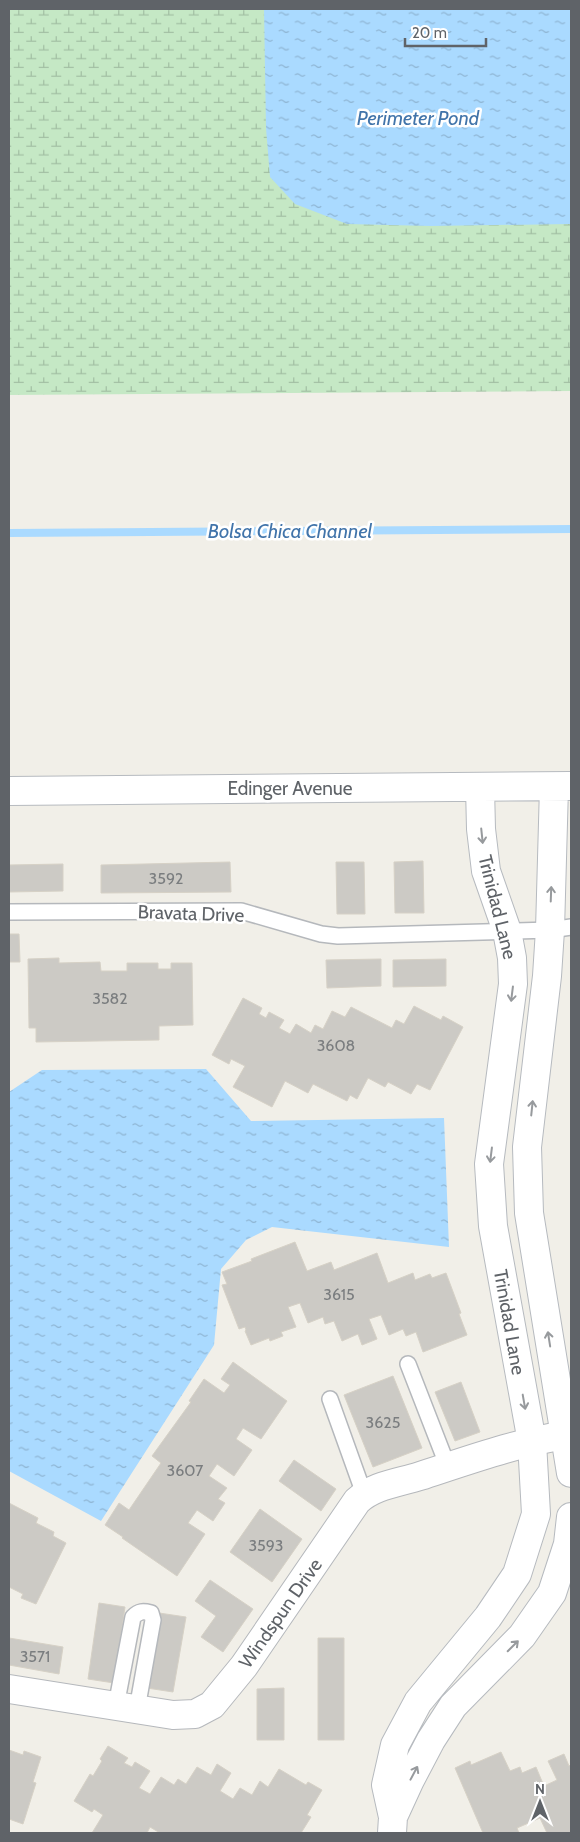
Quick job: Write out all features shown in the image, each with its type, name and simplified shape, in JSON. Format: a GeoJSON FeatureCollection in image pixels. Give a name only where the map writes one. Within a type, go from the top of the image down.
{"type":"FeatureCollection","features":[{"type":"Feature","properties":{"kind":"street","name":"Trinidad Lane"},"geometry":{"type":"LineString","coordinates":[[393,1825],[386,1785],[395,1745],[418,1702],[488,1618],[517,1574],[536,1514],[532,1442],[493,1226],[490,1164],[513,984],[512,958],[507,931],[486,871],[481,829],[480,787]]}},
{"type":"Feature","properties":{"kind":"street","name":"Edinger Avenue"},"geometry":{"type":"LineString","coordinates":[[9,791],[562,787]]}},
{"type":"Feature","properties":{"kind":"street","name":"Trinidad Lane"},"geometry":{"type":"LineString","coordinates":[[562,787],[561,928],[547,976],[527,1147],[528,1213],[568,1435],[571,1473]]}},
{"type":"Feature","properties":{"kind":"street","name":"Windspun Drive"},"geometry":{"type":"LineString","coordinates":[[9,1689],[173,1715],[195,1714],[212,1705],[244,1666],[357,1501],[364,1494],[380,1486],[532,1442],[568,1435]]}},
{"type":"Feature","properties":{"kind":"street","name":"Trinidad Lane"},"geometry":{"type":"LineString","coordinates":[[393,1825],[410,1780],[431,1740],[453,1706],[522,1636],[552,1593],[568,1544],[571,1518]]}},
{"type":"Feature","properties":{"kind":"lane","name":"Bravata Drive"},"geometry":{"type":"LineString","coordinates":[[9,912],[241,911],[321,934],[338,936],[561,928]]}},
{"type":"Feature","properties":{"kind":"lane"},"geometry":{"type":"LineString","coordinates":[[408,1364],[448,1467]]}},
{"type":"Feature","properties":{"kind":"lane"},"geometry":{"type":"LineString","coordinates":[[330,1399],[364,1494]]}},
{"type":"Feature","properties":{"kind":"lane"},"geometry":{"type":"LineString","coordinates":[[142,1611],[151,1613],[153,1620],[127,1707],[133,1618],[138,1612],[142,1611]]}},
{"type":"Feature","properties":{"kind":"green space"},"geometry":{"type":"Polygon","coordinates":[[[9,9],[571,9],[571,391],[9,395],[9,9]]]}},
{"type":"Feature","properties":{"kind":"water","name":"Perimeter Pond"},"geometry":{"type":"Polygon","coordinates":[[[264,9],[571,9],[571,224],[431,226],[347,224],[295,204],[270,177],[266,128],[264,9]]]}},
{"type":"Feature","properties":{"kind":"water"},"geometry":{"type":"Polygon","coordinates":[[[206,1069],[251,1121],[444,1118],[449,1247],[272,1227],[246,1240],[221,1269],[214,1345],[101,1521],[9,1471],[9,1092],[42,1070],[206,1069]]]}},
{"type":"Feature","properties":{"kind":"building"},"geometry":{"type":"Polygon","coordinates":[[[423,861],[424,913],[395,913],[394,862],[423,861]]]}},
{"type":"Feature","properties":{"kind":"building"},"geometry":{"type":"Polygon","coordinates":[[[230,862],[231,892],[101,893],[101,865],[230,862]]]}},
{"type":"Feature","properties":{"kind":"building"},"geometry":{"type":"Polygon","coordinates":[[[336,862],[364,862],[365,914],[337,914],[336,862]]]}},
{"type":"Feature","properties":{"kind":"building"},"geometry":{"type":"Polygon","coordinates":[[[63,864],[63,891],[9,892],[9,865],[63,864]]]}},
{"type":"Feature","properties":{"kind":"building"},"geometry":{"type":"Polygon","coordinates":[[[9,934],[19,934],[20,962],[9,962],[9,934]]]}},
{"type":"Feature","properties":{"kind":"building"},"geometry":{"type":"Polygon","coordinates":[[[59,958],[59,963],[100,962],[101,971],[127,971],[127,963],[158,963],[158,969],[171,969],[171,963],[192,963],[193,1025],[159,1026],[159,1040],[36,1042],[36,1028],[29,1028],[28,959],[59,958]]]}},
{"type":"Feature","properties":{"kind":"building"},"geometry":{"type":"Polygon","coordinates":[[[381,959],[381,986],[327,988],[326,960],[381,959]]]}},
{"type":"Feature","properties":{"kind":"building"},"geometry":{"type":"Polygon","coordinates":[[[446,959],[446,986],[393,987],[393,960],[446,959]]]}},
{"type":"Feature","properties":{"kind":"building"},"geometry":{"type":"Polygon","coordinates":[[[243,998],[262,1008],[259,1014],[266,1018],[269,1012],[284,1020],[279,1028],[290,1034],[296,1024],[311,1033],[315,1025],[323,1029],[332,1011],[345,1017],[351,1007],[392,1028],[396,1020],[404,1024],[414,1006],[441,1020],[443,1016],[463,1027],[430,1090],[417,1084],[411,1094],[388,1082],[385,1087],[368,1078],[357,1099],[350,1095],[347,1101],[313,1084],[308,1093],[285,1081],[272,1107],[233,1087],[245,1066],[231,1059],[229,1064],[212,1055],[243,998]]]}},
{"type":"Feature","properties":{"kind":"building"},"geometry":{"type":"Polygon","coordinates":[[[295,1242],[307,1271],[331,1262],[334,1270],[377,1253],[388,1283],[413,1273],[415,1280],[430,1274],[432,1278],[446,1273],[467,1335],[423,1352],[416,1332],[406,1336],[403,1329],[389,1335],[381,1315],[369,1319],[377,1339],[362,1345],[358,1334],[342,1341],[334,1321],[325,1324],[323,1317],[308,1323],[300,1303],[288,1307],[296,1327],[281,1332],[283,1336],[270,1341],[269,1338],[251,1345],[245,1327],[239,1329],[222,1285],[227,1284],[222,1272],[295,1242]]]}},
{"type":"Feature","properties":{"kind":"building"},"geometry":{"type":"Polygon","coordinates":[[[233,1362],[287,1401],[261,1439],[243,1428],[236,1439],[252,1450],[234,1476],[217,1464],[209,1476],[227,1488],[218,1499],[225,1503],[213,1521],[197,1510],[188,1523],[205,1534],[177,1576],[105,1525],[119,1503],[129,1510],[161,1463],[152,1456],[191,1402],[189,1401],[204,1379],[224,1393],[230,1385],[221,1379],[233,1362]]]}},
{"type":"Feature","properties":{"kind":"building"},"geometry":{"type":"Polygon","coordinates":[[[393,1376],[422,1448],[373,1467],[344,1395],[393,1376]]]}},
{"type":"Feature","properties":{"kind":"building"},"geometry":{"type":"Polygon","coordinates":[[[461,1382],[480,1432],[455,1441],[435,1392],[461,1382]]]}},
{"type":"Feature","properties":{"kind":"building"},"geometry":{"type":"Polygon","coordinates":[[[294,1460],[336,1489],[321,1511],[279,1481],[294,1460]]]}},
{"type":"Feature","properties":{"kind":"building"},"geometry":{"type":"Polygon","coordinates":[[[9,1503],[38,1518],[36,1523],[54,1532],[53,1536],[66,1543],[36,1604],[21,1598],[23,1594],[9,1587],[9,1503]]]}},
{"type":"Feature","properties":{"kind":"building"},"geometry":{"type":"Polygon","coordinates":[[[260,1509],[302,1539],[272,1582],[230,1552],[260,1509]]]}},
{"type":"Feature","properties":{"kind":"building"},"geometry":{"type":"Polygon","coordinates":[[[210,1580],[253,1609],[223,1652],[201,1637],[216,1616],[195,1601],[210,1580]]]}},
{"type":"Feature","properties":{"kind":"building"},"geometry":{"type":"Polygon","coordinates":[[[99,1603],[125,1607],[114,1683],[88,1679],[99,1603]]]}},
{"type":"Feature","properties":{"kind":"building"},"geometry":{"type":"Polygon","coordinates":[[[159,1613],[186,1617],[173,1692],[147,1688],[159,1613]]]}},
{"type":"Feature","properties":{"kind":"building"},"geometry":{"type":"Polygon","coordinates":[[[9,1638],[63,1647],[59,1674],[9,1665],[9,1638]]]}},
{"type":"Feature","properties":{"kind":"building"},"geometry":{"type":"Polygon","coordinates":[[[318,1638],[344,1638],[344,1740],[318,1740],[318,1638]]]}},
{"type":"Feature","properties":{"kind":"building"},"geometry":{"type":"Polygon","coordinates":[[[284,1688],[284,1740],[257,1740],[257,1689],[284,1688]]]}},
{"type":"Feature","properties":{"kind":"building"},"geometry":{"type":"Polygon","coordinates":[[[108,1746],[128,1758],[124,1763],[132,1767],[135,1762],[150,1771],[139,1788],[150,1794],[161,1777],[174,1785],[178,1779],[186,1784],[197,1767],[211,1775],[217,1764],[231,1773],[220,1791],[233,1799],[240,1788],[252,1795],[260,1781],[268,1787],[279,1769],[306,1785],[308,1782],[322,1790],[307,1815],[311,1817],[301,1833],[160,1833],[150,1827],[147,1833],[92,1833],[103,1815],[94,1809],[92,1812],[74,1801],[90,1774],[93,1776],[108,1746]]]}},
{"type":"Feature","properties":{"kind":"building"},"geometry":{"type":"Polygon","coordinates":[[[9,1750],[23,1755],[24,1751],[41,1757],[33,1782],[36,1783],[23,1824],[9,1819],[9,1750]]]}},
{"type":"Feature","properties":{"kind":"building"},"geometry":{"type":"Polygon","coordinates":[[[501,1752],[510,1771],[520,1767],[522,1773],[536,1767],[544,1786],[557,1780],[548,1761],[564,1754],[569,1766],[571,1764],[571,1833],[547,1833],[540,1818],[517,1828],[519,1833],[483,1833],[455,1768],[470,1761],[471,1765],[501,1752]]]}},
{"type":"Feature","properties":{"kind":"waterway","name":"Bolsa Chica Channel"},"geometry":{"type":"LineString","coordinates":[[9,533],[571,529]]}}]}
